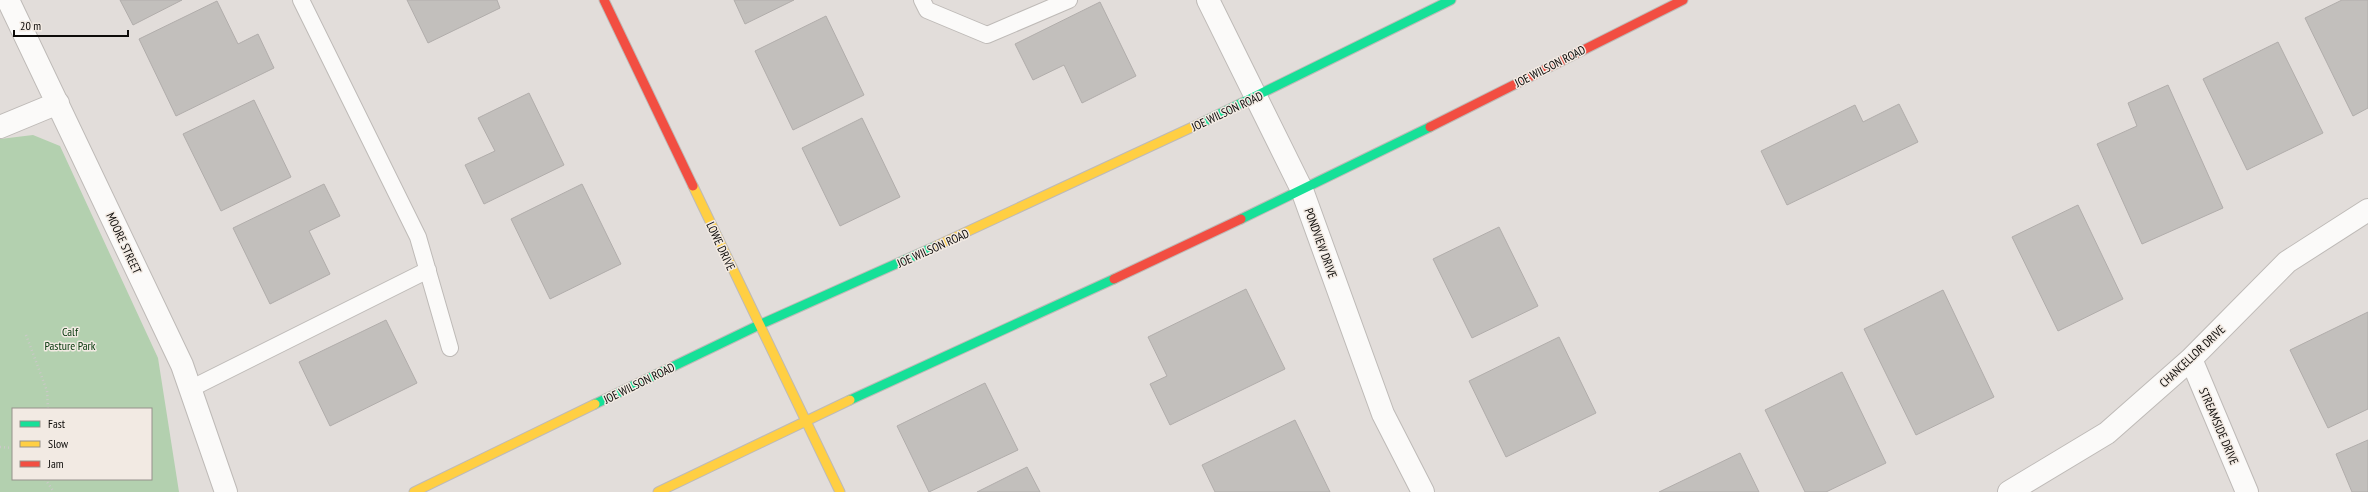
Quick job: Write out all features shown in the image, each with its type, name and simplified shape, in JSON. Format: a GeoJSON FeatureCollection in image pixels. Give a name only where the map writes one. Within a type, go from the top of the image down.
{"type":"FeatureCollection","features":[{"type":"Feature","properties":{"kind":"main road","name":"LOWE DRIVE"},"geometry":{"type":"LineString","coordinates":[[604,0],[804,420],[840,492]]}},
{"type":"Feature","properties":{"kind":"main road","name":"JOE WILSON ROAD"},"geometry":{"type":"LineString","coordinates":[[414,492],[759,325],[948,241],[1257,97],[1450,0]]}},
{"type":"Feature","properties":{"kind":"main road","name":"JOE WILSON ROAD"},"geometry":{"type":"LineString","coordinates":[[658,492],[804,420],[1302,190],[1683,0]]}},
{"type":"Feature","properties":{"kind":"street","name":"MOORE STREET"},"geometry":{"type":"LineString","coordinates":[[8,0],[182,365],[226,492]]}},
{"type":"Feature","properties":{"kind":"street","name":"PONDVIEW DRIVE"},"geometry":{"type":"LineString","coordinates":[[1208,0],[1302,190],[1383,414],[1422,492]]}},
{"type":"Feature","properties":{"kind":"street"},"geometry":{"type":"LineString","coordinates":[[0,127],[58,103]]}},
{"type":"Feature","properties":{"kind":"street","name":"CHANCELLOR DRIVE"},"geometry":{"type":"LineString","coordinates":[[2009,492],[2107,433],[2191,359],[2287,262],[2368,210]]}},
{"type":"Feature","properties":{"kind":"street","name":"STREAMSIDE DRIVE"},"geometry":{"type":"LineString","coordinates":[[2191,359],[2247,492]]}},
{"type":"Feature","properties":{"kind":"lane"},"geometry":{"type":"LineString","coordinates":[[301,0],[418,237],[450,348]]}},
{"type":"Feature","properties":{"kind":"lane"},"geometry":{"type":"LineString","coordinates":[[922,0],[927,10],[987,35],[1069,0]]}},
{"type":"Feature","properties":{"kind":"lane"},"geometry":{"type":"LineString","coordinates":[[190,388],[428,270]]}},
{"type":"Feature","properties":{"kind":"path"},"geometry":{"type":"LineString","coordinates":[[26,335],[47,391],[48,408]]}},
{"type":"Feature","properties":{"kind":"path"},"geometry":{"type":"LineString","coordinates":[[0,447],[12,448]]}},
{"type":"Feature","properties":{"kind":"path"},"geometry":{"type":"LineString","coordinates":[[46,480],[54,492]]}},
{"type":"Feature","properties":{"kind":"green space","name":"Calf Pasture Park"},"geometry":{"type":"Polygon","coordinates":[[[33,135],[60,146],[158,358],[179,492],[0,492],[0,139],[33,135]]]}},
{"type":"Feature","properties":{"kind":"building"},"geometry":{"type":"Polygon","coordinates":[[[120,0],[182,0],[133,25],[120,0]]]}},
{"type":"Feature","properties":{"kind":"building"},"geometry":{"type":"Polygon","coordinates":[[[407,0],[497,0],[500,8],[428,43],[407,0]]]}},
{"type":"Feature","properties":{"kind":"building"},"geometry":{"type":"Polygon","coordinates":[[[734,0],[794,0],[745,24],[734,0]]]}},
{"type":"Feature","properties":{"kind":"building"},"geometry":{"type":"Polygon","coordinates":[[[2342,0],[2368,0],[2368,108],[2353,116],[2305,18],[2342,0]]]}},
{"type":"Feature","properties":{"kind":"building"},"geometry":{"type":"Polygon","coordinates":[[[217,1],[238,44],[258,34],[274,68],[176,116],[139,39],[217,1]]]}},
{"type":"Feature","properties":{"kind":"building"},"geometry":{"type":"Polygon","coordinates":[[[1100,2],[1136,76],[1082,103],[1064,65],[1033,80],[1015,44],[1100,2]]]}},
{"type":"Feature","properties":{"kind":"building"},"geometry":{"type":"Polygon","coordinates":[[[826,16],[864,95],[793,130],[755,51],[826,16]]]}},
{"type":"Feature","properties":{"kind":"building"},"geometry":{"type":"Polygon","coordinates":[[[2278,42],[2323,133],[2247,170],[2203,79],[2278,42]]]}},
{"type":"Feature","properties":{"kind":"building"},"geometry":{"type":"Polygon","coordinates":[[[2168,85],[2223,208],[2142,244],[2097,144],[2137,126],[2128,103],[2168,85]]]}},
{"type":"Feature","properties":{"kind":"building"},"geometry":{"type":"Polygon","coordinates":[[[529,93],[564,165],[484,204],[465,165],[495,151],[478,118],[529,93]]]}},
{"type":"Feature","properties":{"kind":"building"},"geometry":{"type":"Polygon","coordinates":[[[254,100],[291,177],[221,211],[183,134],[254,100]]]}},
{"type":"Feature","properties":{"kind":"building"},"geometry":{"type":"Polygon","coordinates":[[[1899,104],[1918,142],[1787,205],[1761,151],[1855,105],[1863,122],[1899,104]]]}},
{"type":"Feature","properties":{"kind":"building"},"geometry":{"type":"Polygon","coordinates":[[[862,118],[900,197],[840,226],[802,148],[862,118]]]}},
{"type":"Feature","properties":{"kind":"building"},"geometry":{"type":"Polygon","coordinates":[[[324,184],[340,216],[309,231],[330,274],[270,304],[233,228],[324,184]]]}},
{"type":"Feature","properties":{"kind":"building"},"geometry":{"type":"Polygon","coordinates":[[[582,184],[621,264],[550,299],[511,219],[582,184]]]}},
{"type":"Feature","properties":{"kind":"building"},"geometry":{"type":"Polygon","coordinates":[[[2078,205],[2123,299],[2058,331],[2012,237],[2078,205]]]}},
{"type":"Feature","properties":{"kind":"building"},"geometry":{"type":"Polygon","coordinates":[[[1499,227],[1538,306],[1472,338],[1433,259],[1499,227]]]}},
{"type":"Feature","properties":{"kind":"building"},"geometry":{"type":"Polygon","coordinates":[[[1246,289],[1285,369],[1170,425],[1150,384],[1167,376],[1148,337],[1246,289]]]}},
{"type":"Feature","properties":{"kind":"building"},"geometry":{"type":"Polygon","coordinates":[[[1943,290],[1994,397],[1916,435],[1864,329],[1943,290]]]}},
{"type":"Feature","properties":{"kind":"building"},"geometry":{"type":"Polygon","coordinates":[[[2368,312],[2368,409],[2328,428],[2290,350],[2368,312]]]}},
{"type":"Feature","properties":{"kind":"building"},"geometry":{"type":"Polygon","coordinates":[[[386,320],[417,383],[330,426],[299,362],[386,320]]]}},
{"type":"Feature","properties":{"kind":"building"},"geometry":{"type":"Polygon","coordinates":[[[1559,337],[1596,413],[1506,457],[1469,381],[1559,337]]]}},
{"type":"Feature","properties":{"kind":"building"},"geometry":{"type":"Polygon","coordinates":[[[1842,372],[1886,463],[1826,492],[1805,492],[1765,410],[1842,372]]]}},
{"type":"Feature","properties":{"kind":"building"},"geometry":{"type":"Polygon","coordinates":[[[985,383],[1018,450],[929,492],[897,426],[985,383]]]}},
{"type":"Feature","properties":{"kind":"building"},"geometry":{"type":"Polygon","coordinates":[[[1295,420],[1330,492],[1215,492],[1202,465],[1295,420]]]}},
{"type":"Feature","properties":{"kind":"building"},"geometry":{"type":"Polygon","coordinates":[[[2368,440],[2368,492],[2352,492],[2336,454],[2368,440]]]}},
{"type":"Feature","properties":{"kind":"building"},"geometry":{"type":"Polygon","coordinates":[[[1740,453],[1759,492],[1659,492],[1740,453]]]}},
{"type":"Feature","properties":{"kind":"building"},"geometry":{"type":"Polygon","coordinates":[[[1027,467],[1040,492],[977,492],[1027,467]]]}},
{"type":"Feature","properties":{"kind":"traffic: fast"},"geometry":{"type":"LineString","coordinates":[[1201,123],[1451,0]]}},
{"type":"Feature","properties":{"kind":"traffic: fast"},"geometry":{"type":"LineString","coordinates":[[1241,219],[1430,127]]}},
{"type":"Feature","properties":{"kind":"traffic: fast"},"geometry":{"type":"LineString","coordinates":[[595,404],[759,325],[936,246]]}},
{"type":"Feature","properties":{"kind":"traffic: fast"},"geometry":{"type":"LineString","coordinates":[[850,400],[1114,279]]}},
{"type":"Feature","properties":{"kind":"traffic: slow"},"geometry":{"type":"LineString","coordinates":[[936,246],[1201,123]]}},
{"type":"Feature","properties":{"kind":"traffic: slow"},"geometry":{"type":"LineString","coordinates":[[693,186],[840,492]]}},
{"type":"Feature","properties":{"kind":"traffic: slow"},"geometry":{"type":"LineString","coordinates":[[658,492],[850,400]]}},
{"type":"Feature","properties":{"kind":"traffic: slow"},"geometry":{"type":"LineString","coordinates":[[414,492],[595,404]]}},
{"type":"Feature","properties":{"kind":"traffic: jam"},"geometry":{"type":"LineString","coordinates":[[604,0],[693,186]]}},
{"type":"Feature","properties":{"kind":"traffic: jam"},"geometry":{"type":"LineString","coordinates":[[1430,127],[1683,0]]}},
{"type":"Feature","properties":{"kind":"traffic: jam"},"geometry":{"type":"LineString","coordinates":[[1114,279],[1241,219]]}}]}
